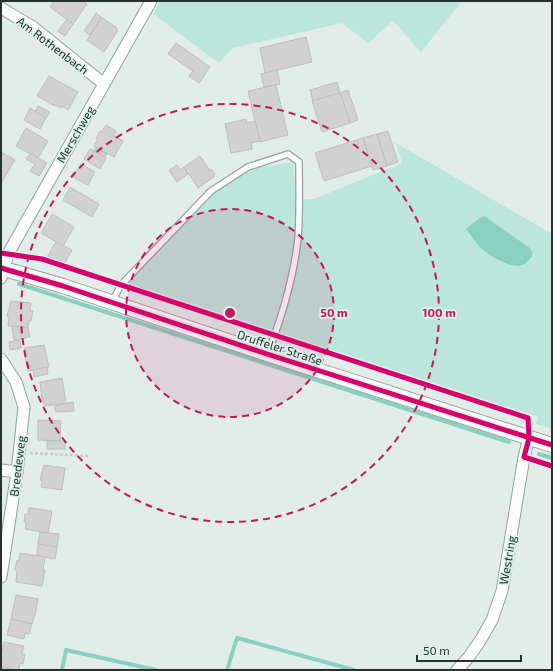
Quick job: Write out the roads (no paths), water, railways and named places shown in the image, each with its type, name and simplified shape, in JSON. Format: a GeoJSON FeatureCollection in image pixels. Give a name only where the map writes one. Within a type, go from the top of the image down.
{"type":"FeatureCollection","features":[{"type":"Feature","properties":{"kind":"street","name":"Merschweg"},"geometry":{"type":"LineString","coordinates":[[2,272],[13,244],[151,1]]}},
{"type":"Feature","properties":{"kind":"street","name":"Am Rothenbach"},"geometry":{"type":"LineString","coordinates":[[1,8],[33,27],[104,84]]}},
{"type":"Feature","properties":{"kind":"street","name":"Druffeler Straße"},"geometry":{"type":"LineString","coordinates":[[2,272],[63,286],[267,354],[552,445]]}},
{"type":"Feature","properties":{"kind":"street","name":"Breedeweg"},"geometry":{"type":"LineString","coordinates":[[1,359],[16,382],[24,407],[17,472],[1,577]]}},
{"type":"Feature","properties":{"kind":"street","name":"Westring"},"geometry":{"type":"LineString","coordinates":[[457,670],[480,641],[492,620],[502,591],[524,457],[529,438]]}},
{"type":"Feature","properties":{"kind":"street"},"geometry":{"type":"LineString","coordinates":[[1,470],[17,472]]}},
{"type":"Feature","properties":{"kind":"lane"},"geometry":{"type":"LineString","coordinates":[[111,303],[121,285],[211,191],[248,167],[288,154],[299,162],[300,200],[298,239],[288,288],[275,335],[267,354]]}},
{"type":"Feature","properties":{"kind":"waterway"},"geometry":{"type":"LineString","coordinates":[[19,284],[509,442]]}},
{"type":"Feature","properties":{"kind":"waterway"},"geometry":{"type":"LineString","coordinates":[[539,454],[552,458]]}},
{"type":"Feature","properties":{"kind":"waterway"},"geometry":{"type":"LineString","coordinates":[[227,670],[237,638],[354,670]]}},
{"type":"Feature","properties":{"kind":"waterway"},"geometry":{"type":"LineString","coordinates":[[62,670],[66,650],[156,670]]}}]}
